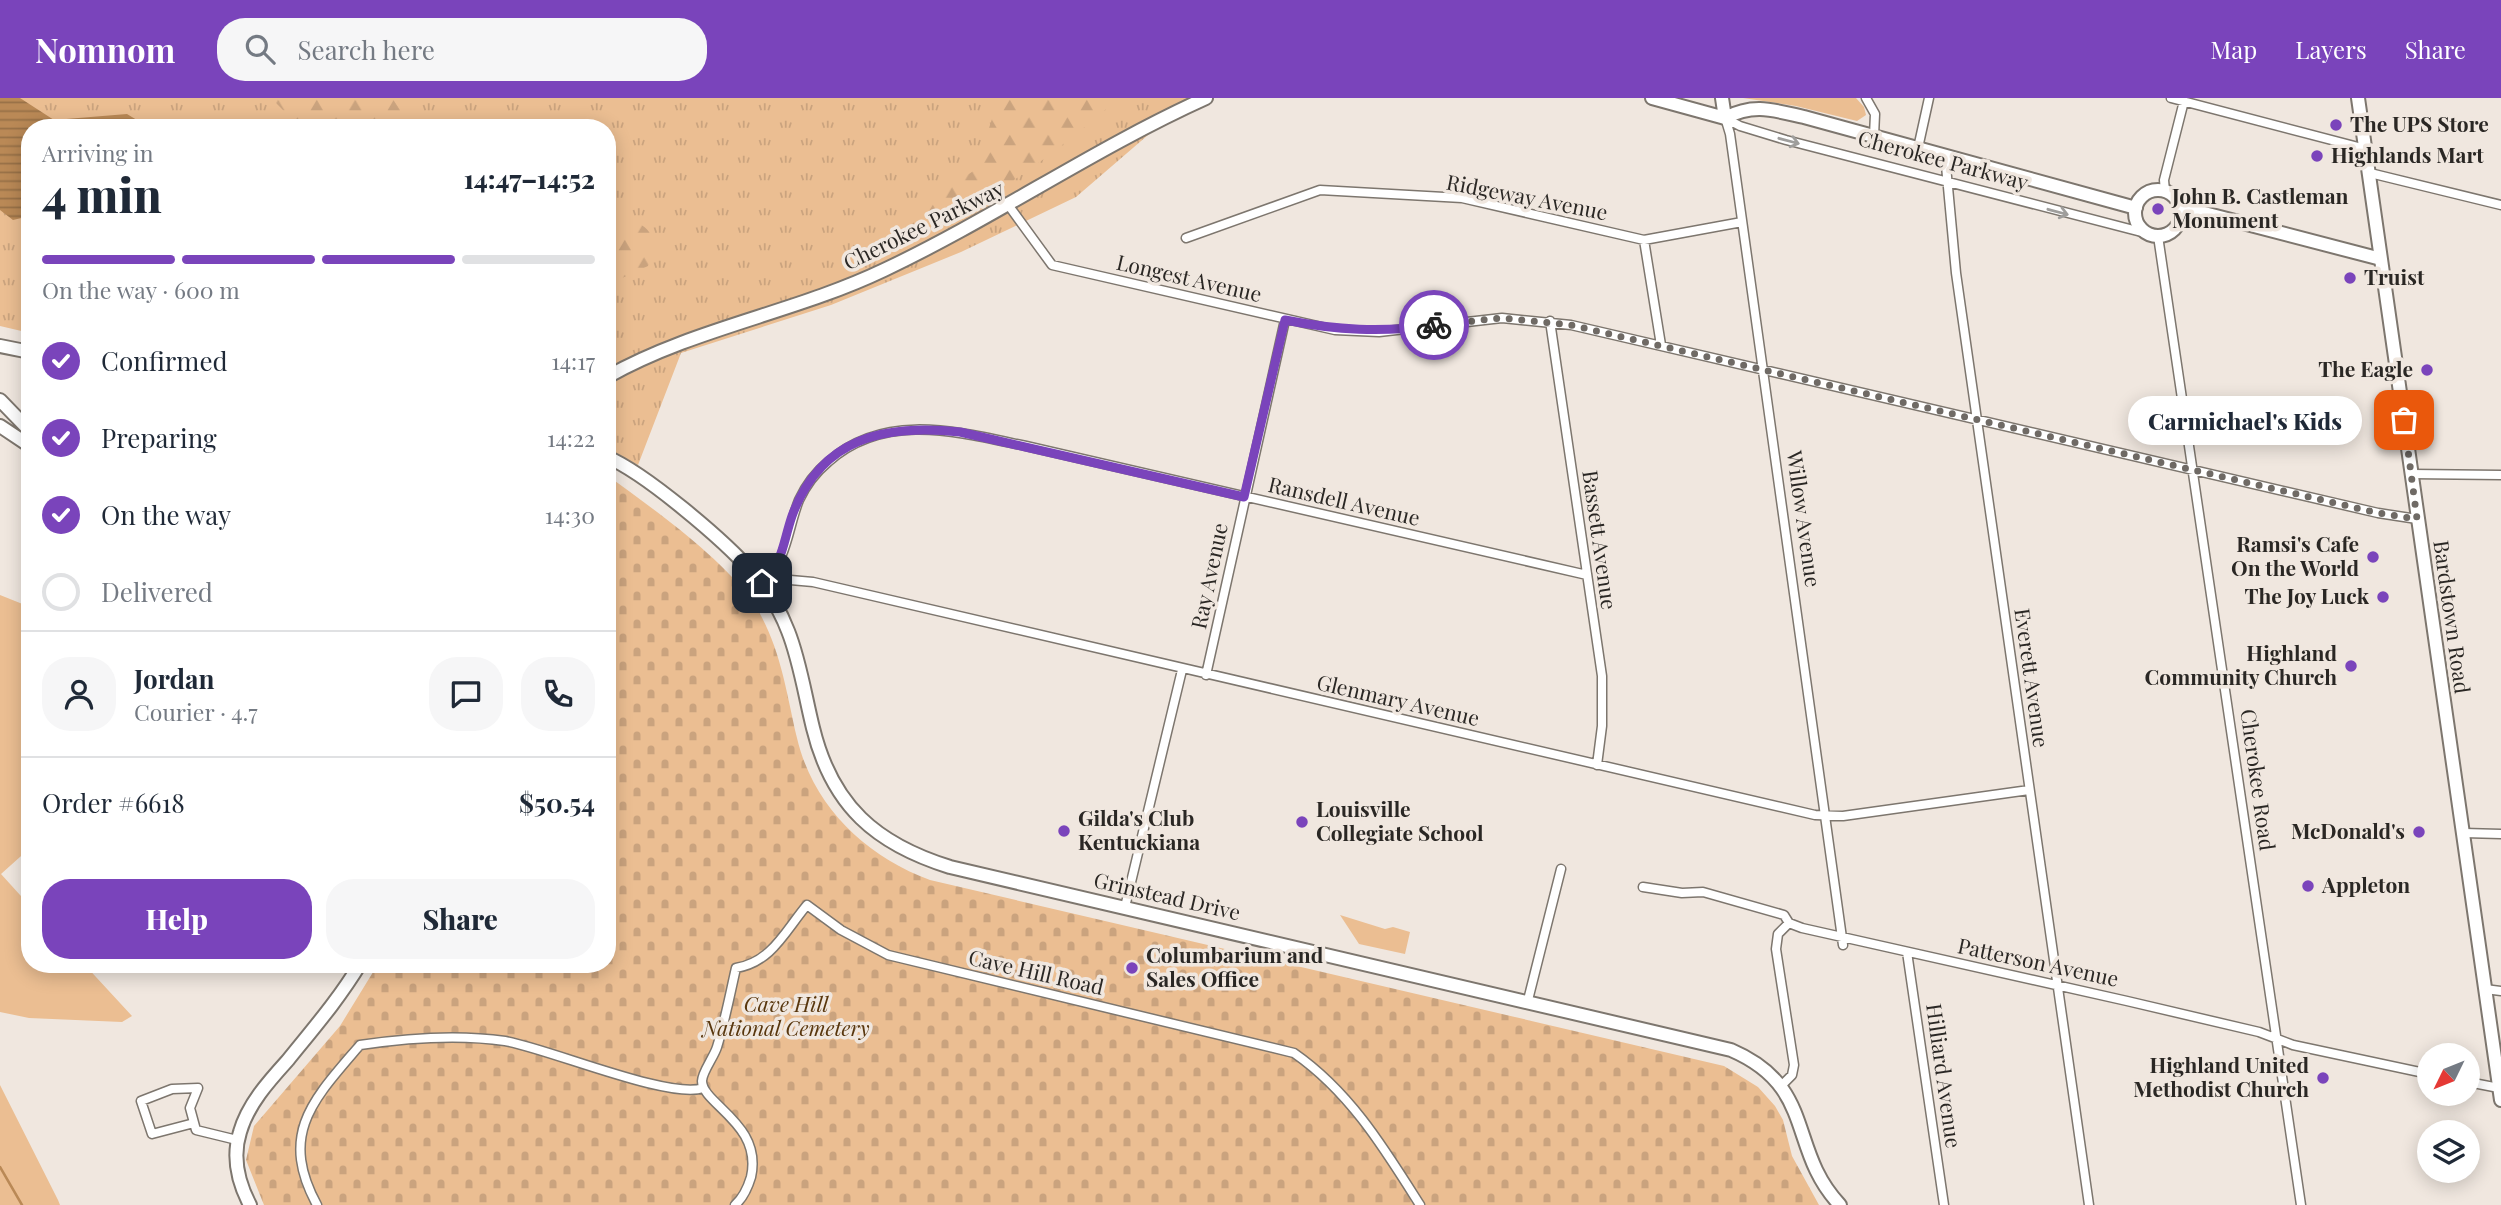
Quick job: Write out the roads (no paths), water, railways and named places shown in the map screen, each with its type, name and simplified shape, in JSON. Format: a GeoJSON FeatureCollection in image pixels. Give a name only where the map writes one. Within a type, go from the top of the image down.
{"type":"FeatureCollection","features":[{"type":"Feature","properties":{"kind":"main road","name":"Cherokee Parkway"},"geometry":{"type":"LineString","coordinates":[[616,372],[661,349],[882,271],[1009,206],[1133,134],[1206,98]]}},
{"type":"Feature","properties":{"kind":"main road","name":"Cherokee Parkway"},"geometry":{"type":"LineString","coordinates":[[1652,98],[1726,118],[1744,108],[1767,109],[2136,208]]}},
{"type":"Feature","properties":{"kind":"main road","name":"Willow Avenue"},"geometry":{"type":"LineString","coordinates":[[1720,98],[1726,118]]}},
{"type":"Feature","properties":{"kind":"main road","name":"Bardstown Road"},"geometry":{"type":"LineString","coordinates":[[2358,98],[2500,1094]]}},
{"type":"Feature","properties":{"kind":"main road"},"geometry":{"type":"LineString","coordinates":[[2180,207],[2176,227],[2156,236],[2141,228],[2136,208],[2144,195],[2165,191],[2172,195],[2180,207],[2381,259]]}},
{"type":"Feature","properties":{"kind":"main road"},"geometry":{"type":"LineString","coordinates":[[0,346],[21,350]]}},
{"type":"Feature","properties":{"kind":"main road"},"geometry":{"type":"LineString","coordinates":[[0,400],[21,421]]}},
{"type":"Feature","properties":{"kind":"main road"},"geometry":{"type":"LineString","coordinates":[[0,426],[21,440]]}},
{"type":"Feature","properties":{"kind":"main road","name":"Grinstead Drive"},"geometry":{"type":"LineString","coordinates":[[616,463],[662,494],[727,548],[762,583],[789,632],[823,762],[845,801],[866,824],[897,847],[927,860],[1731,1050],[1761,1065],[1782,1085],[1800,1119],[1817,1173],[1839,1205]]}},
{"type":"Feature","properties":{"kind":"main road"},"geometry":{"type":"LineString","coordinates":[[250,1205],[237,1171],[237,1140],[253,1103],[330,1008],[354,973]]}},
{"type":"Feature","properties":{"kind":"street"},"geometry":{"type":"LineString","coordinates":[[1866,98],[1875,114],[1874,136]]}},
{"type":"Feature","properties":{"kind":"street"},"geometry":{"type":"LineString","coordinates":[[1918,148],[1929,98]]}},
{"type":"Feature","properties":{"kind":"street"},"geometry":{"type":"LineString","coordinates":[[2171,98],[2366,149]]}},
{"type":"Feature","properties":{"kind":"street"},"geometry":{"type":"LineString","coordinates":[[2165,191],[2164,180],[2184,101]]}},
{"type":"Feature","properties":{"kind":"street","name":"Cherokee Parkway"},"geometry":{"type":"LineString","coordinates":[[1726,118],[1755,131],[2156,236]]}},
{"type":"Feature","properties":{"kind":"street","name":"Willow Avenue"},"geometry":{"type":"LineString","coordinates":[[1726,118],[1843,941]]}},
{"type":"Feature","properties":{"kind":"street","name":"Everett Avenue"},"geometry":{"type":"LineString","coordinates":[[1945,155],[1945,181],[2088,1205]]}},
{"type":"Feature","properties":{"kind":"street"},"geometry":{"type":"LineString","coordinates":[[2370,173],[2501,205]]}},
{"type":"Feature","properties":{"kind":"street","name":"Ridgeway Avenue"},"geometry":{"type":"LineString","coordinates":[[1186,238],[1320,190],[1462,198],[1644,240],[1742,222]]}},
{"type":"Feature","properties":{"kind":"street","name":"Longest Avenue"},"geometry":{"type":"LineString","coordinates":[[1009,206],[1052,265],[1285,320],[1335,330],[1379,331],[1493,319],[1550,321],[1978,418],[2378,513],[2417,519]]}},
{"type":"Feature","properties":{"kind":"street","name":"Cherokee Road"},"geometry":{"type":"LineString","coordinates":[[2156,236],[2195,470],[2301,1205]]}},
{"type":"Feature","properties":{"kind":"street"},"geometry":{"type":"LineString","coordinates":[[1644,240],[1661,345]]}},
{"type":"Feature","properties":{"kind":"street","name":"Ray Avenue"},"geometry":{"type":"LineString","coordinates":[[1206,675],[1285,320]]}},
{"type":"Feature","properties":{"kind":"street","name":"Bassett Avenue"},"geometry":{"type":"LineString","coordinates":[[1550,321],[1604,700],[1597,765]]}},
{"type":"Feature","properties":{"kind":"street","name":"Ransdell Avenue"},"geometry":{"type":"LineString","coordinates":[[762,583],[778,567],[792,516],[815,475],[846,447],[872,434],[886,431],[933,429],[960,432],[1587,575]]}},
{"type":"Feature","properties":{"kind":"street"},"geometry":{"type":"LineString","coordinates":[[2412,474],[2501,475]]}},
{"type":"Feature","properties":{"kind":"street","name":"Glenmary Avenue"},"geometry":{"type":"LineString","coordinates":[[762,583],[779,579],[813,582],[1182,670],[1826,816],[1843,816],[2029,790]]}},
{"type":"Feature","properties":{"kind":"street"},"geometry":{"type":"LineString","coordinates":[[1125,907],[1182,670]]}},
{"type":"Feature","properties":{"kind":"street"},"geometry":{"type":"LineString","coordinates":[[2464,833],[2501,834]]}},
{"type":"Feature","properties":{"kind":"street"},"geometry":{"type":"LineString","coordinates":[[1528,1000],[1561,869]]}},
{"type":"Feature","properties":{"kind":"street","name":"Patterson Avenue"},"geometry":{"type":"LineString","coordinates":[[1643,887],[1682,893],[1703,892],[1784,915],[1789,923],[1843,941],[1907,952],[2057,986],[2417,1071]]}},
{"type":"Feature","properties":{"kind":"street","name":"Cave Hill Road"},"geometry":{"type":"LineString","coordinates":[[703,1088],[702,1079],[718,1047],[736,968],[755,965],[772,951],[807,905],[841,930],[888,954],[1294,1053],[1340,1090],[1376,1137],[1420,1205]]}},
{"type":"Feature","properties":{"kind":"street"},"geometry":{"type":"LineString","coordinates":[[1782,1085],[1793,1075],[1794,1065],[1776,949],[1778,934],[1789,923]]}},
{"type":"Feature","properties":{"kind":"street","name":"Hilliard Avenue"},"geometry":{"type":"LineString","coordinates":[[1907,952],[1944,1205]]}},
{"type":"Feature","properties":{"kind":"street"},"geometry":{"type":"LineString","coordinates":[[2485,989],[2501,991]]}},
{"type":"Feature","properties":{"kind":"street"},"geometry":{"type":"LineString","coordinates":[[317,1205],[300,1156],[304,1118],[326,1085],[360,1045],[410,1038],[505,1041],[652,1083],[694,1091],[703,1088],[732,1117],[751,1147],[754,1165],[749,1184],[735,1205]]}},
{"type":"Feature","properties":{"kind":"street"},"geometry":{"type":"LineString","coordinates":[[2480,1086],[2500,1094]]}},
{"type":"Feature","properties":{"kind":"street"},"geometry":{"type":"LineString","coordinates":[[194,1123],[152,1134],[141,1101],[172,1089],[198,1088],[190,1108],[196,1130],[237,1140]]}},
{"type":"Feature","properties":{"kind":"waterway"},"geometry":{"type":"LineString","coordinates":[[0,1167],[22,1205]]}},
{"type":"Feature","properties":{"kind":"place","name":"The UPS Store"},"geometry":{"type":"Point","coordinates":[2336,125]}},
{"type":"Feature","properties":{"kind":"place","name":"Highlands Mart"},"geometry":{"type":"Point","coordinates":[2317,156]}},
{"type":"Feature","properties":{"kind":"place","name":"John B. Castleman Monument"},"geometry":{"type":"Point","coordinates":[2158,209]}},
{"type":"Feature","properties":{"kind":"place","name":"Truist"},"geometry":{"type":"Point","coordinates":[2350,278]}},
{"type":"Feature","properties":{"kind":"place","name":"The Eagle"},"geometry":{"type":"Point","coordinates":[2427,370]}},
{"type":"Feature","properties":{"kind":"place","name":"Carmichael's Kids"},"geometry":{"type":"Point","coordinates":[2404,420]}},
{"type":"Feature","properties":{"kind":"place","name":"Ramsi's Cafe On the World"},"geometry":{"type":"Point","coordinates":[2373,557]}},
{"type":"Feature","properties":{"kind":"place","name":"The Joy Luck"},"geometry":{"type":"Point","coordinates":[2383,597]}},
{"type":"Feature","properties":{"kind":"place","name":"Highland Community Church"},"geometry":{"type":"Point","coordinates":[2351,666]}},
{"type":"Feature","properties":{"kind":"place","name":"Louisville Collegiate School"},"geometry":{"type":"Point","coordinates":[1302,822]}},
{"type":"Feature","properties":{"kind":"place","name":"Gilda's Club Kentuckiana"},"geometry":{"type":"Point","coordinates":[1064,831]}},
{"type":"Feature","properties":{"kind":"place","name":"McDonald's"},"geometry":{"type":"Point","coordinates":[2419,832]}},
{"type":"Feature","properties":{"kind":"place","name":"Appleton"},"geometry":{"type":"Point","coordinates":[2308,886]}},
{"type":"Feature","properties":{"kind":"place","name":"Columbarium and Sales Office"},"geometry":{"type":"Point","coordinates":[1132,968]}},
{"type":"Feature","properties":{"kind":"place","name":"Highland United Methodist Church"},"geometry":{"type":"Point","coordinates":[2323,1078]}},
{"type":"Feature","properties":{"kind":"park label","name":"Cave Hill National Cemetery"},"geometry":{"type":"Point","coordinates":[786,1017]}}]}
